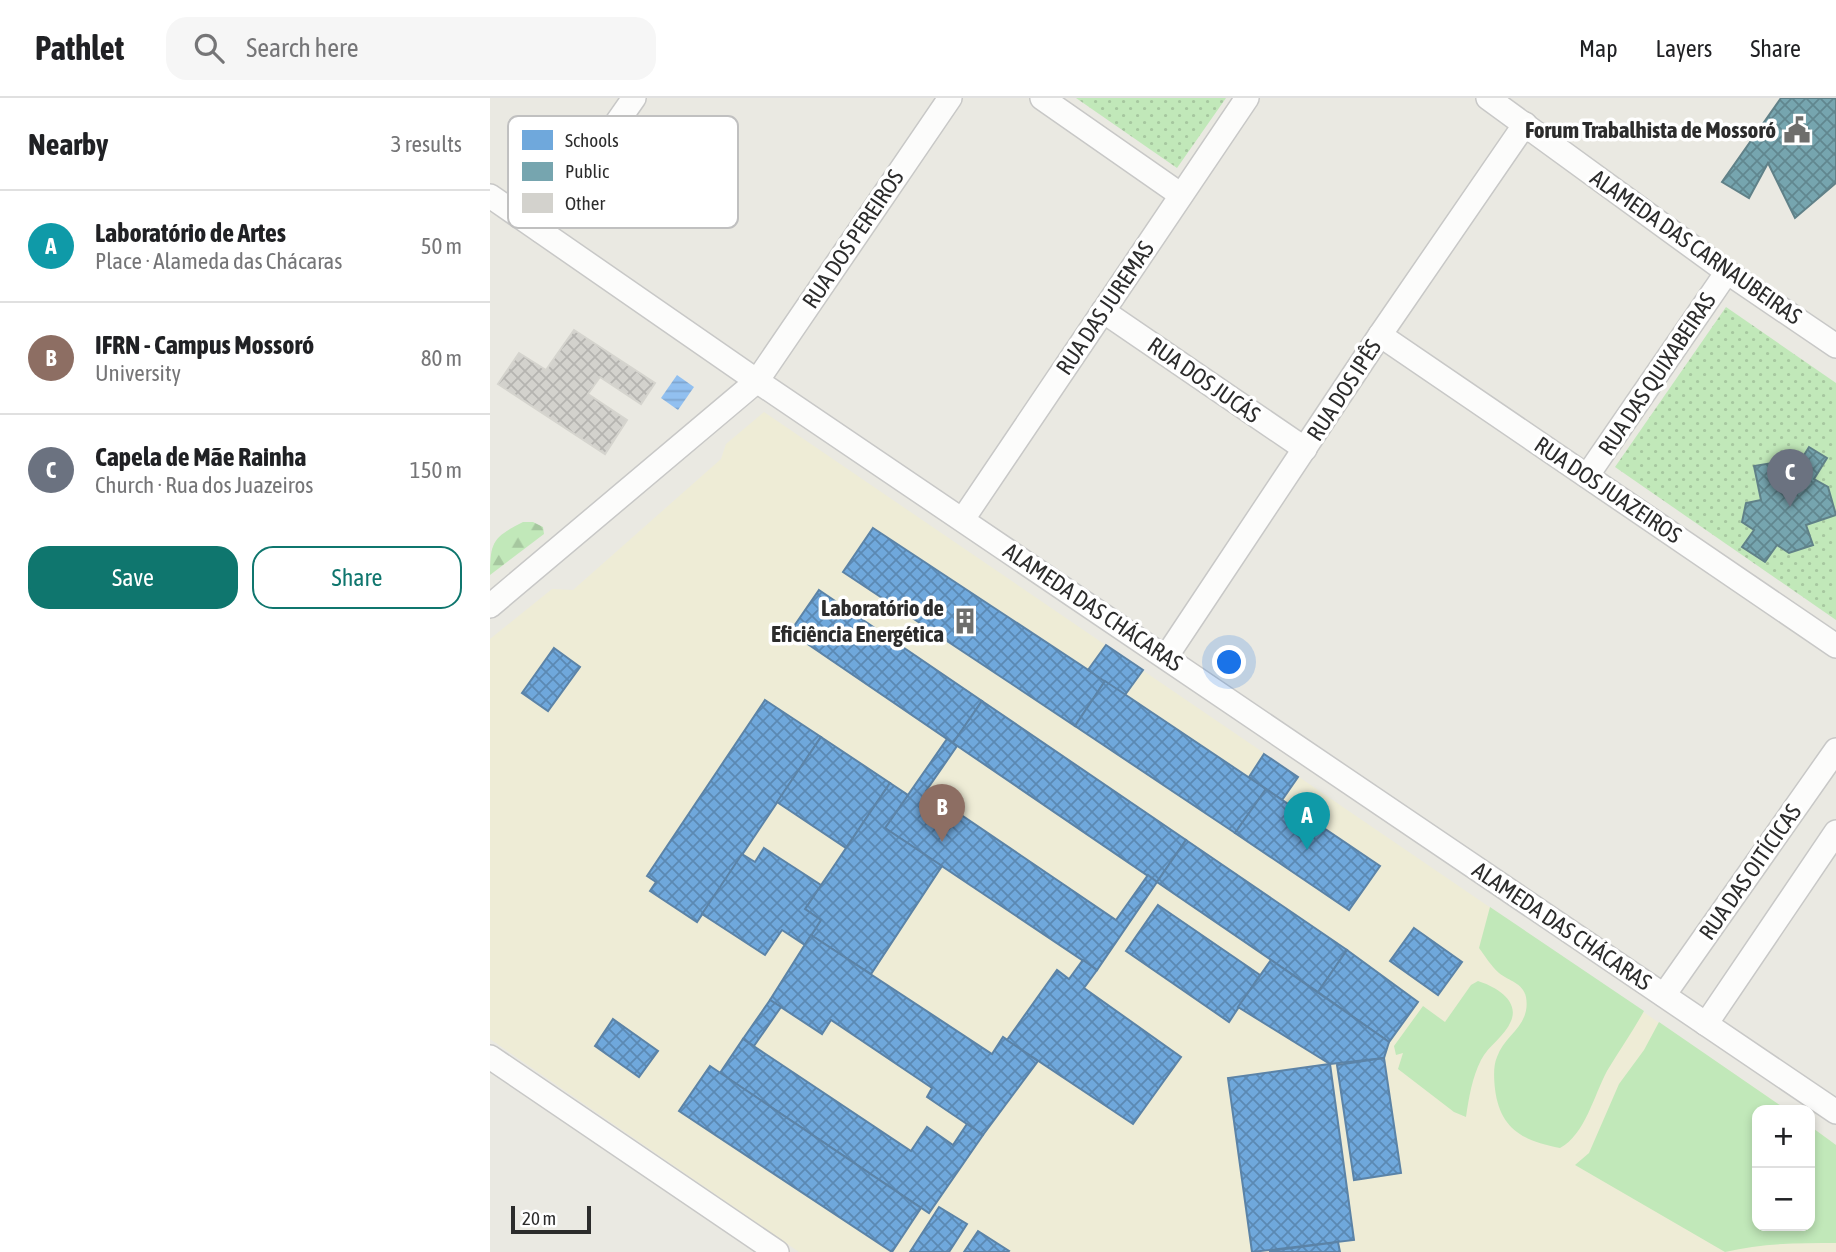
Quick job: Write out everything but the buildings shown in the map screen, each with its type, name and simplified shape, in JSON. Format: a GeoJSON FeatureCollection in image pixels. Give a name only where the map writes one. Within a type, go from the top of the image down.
{"type":"FeatureCollection","features":[{"type":"Feature","properties":{"kind":"street"},"geometry":{"type":"LineString","coordinates":[[621,116],[634,98]]}},
{"type":"Feature","properties":{"kind":"street","name":"RUA DOS PEREIROS"},"geometry":{"type":"LineString","coordinates":[[490,606],[757,380],[950,98]]}},
{"type":"Feature","properties":{"kind":"street"},"geometry":{"type":"LineString","coordinates":[[1042,98],[1181,195]]}},
{"type":"Feature","properties":{"kind":"street","name":"RUA DAS JUREMAS"},"geometry":{"type":"LineString","coordinates":[[962,519],[1247,98]]}},
{"type":"Feature","properties":{"kind":"street","name":"ALAMEDA DAS CARNAUBEIRAS"},"geometry":{"type":"LineString","coordinates":[[1488,98],[1727,272],[1836,346]]}},
{"type":"Feature","properties":{"kind":"street","name":"RUA DOS IPÊS"},"geometry":{"type":"LineString","coordinates":[[1166,657],[1380,335],[1525,124]]}},
{"type":"Feature","properties":{"kind":"street","name":"ALAMEDA DAS CHÁCARAS"},"geometry":{"type":"LineString","coordinates":[[490,196],[508,208]]}},
{"type":"Feature","properties":{"kind":"street","name":"ALAMEDA DAS CHÁCARAS"},"geometry":{"type":"LineString","coordinates":[[537,228],[1836,1112]]}},
{"type":"Feature","properties":{"kind":"street","name":"RUA DAS QUIXABEIRAS"},"geometry":{"type":"LineString","coordinates":[[1587,476],[1727,272]]}},
{"type":"Feature","properties":{"kind":"street","name":"RUA DOS JUCÁS"},"geometry":{"type":"LineString","coordinates":[[1103,311],[1305,449]]}},
{"type":"Feature","properties":{"kind":"street","name":"RUA DOS JUAZEIROS"},"geometry":{"type":"LineString","coordinates":[[1380,335],[1836,646]]}},
{"type":"Feature","properties":{"kind":"street","name":"RUA DAS OITÍCICAS"},"geometry":{"type":"LineString","coordinates":[[1664,995],[1836,750]]}},
{"type":"Feature","properties":{"kind":"street","name":"RUA DAS OITÍCICAS"},"geometry":{"type":"LineString","coordinates":[[1706,1024],[1836,832]]}},
{"type":"Feature","properties":{"kind":"street"},"geometry":{"type":"LineString","coordinates":[[490,1057],[777,1252]]}},
{"type":"Feature","properties":{"kind":"shaded area"},"geometry":{"type":"Polygon","coordinates":[[[764,412],[1780,1105],[1752,1105],[1752,1231],[1815,1231],[1815,1130],[1836,1145],[1836,1252],[799,1252],[490,1039],[490,639],[552,589],[573,590],[721,459],[726,444],[764,412]]]}},
{"type":"Feature","properties":{"kind":"green space"},"geometry":{"type":"Polygon","coordinates":[[[1076,98],[1226,98],[1177,168],[1076,98]]]}},
{"type":"Feature","properties":{"kind":"green space"},"geometry":{"type":"Polygon","coordinates":[[[1726,307],[1836,383],[1836,620],[1615,467],[1726,307]]]}},
{"type":"Feature","properties":{"kind":"green space"},"geometry":{"type":"Polygon","coordinates":[[[523,522],[533,522],[543,527],[544,534],[490,575],[495,542],[505,532],[523,522]]]}},
{"type":"Feature","properties":{"kind":"green space"},"geometry":{"type":"Polygon","coordinates":[[[1490,907],[1644,1011],[1607,1071],[1576,1134],[1560,1148],[1524,1137],[1508,1123],[1498,1103],[1494,1081],[1496,1061],[1501,1049],[1521,1023],[1527,1007],[1522,988],[1499,973],[1479,948],[1490,907]]]}},
{"type":"Feature","properties":{"kind":"green space"},"geometry":{"type":"Polygon","coordinates":[[[1478,981],[1504,995],[1509,1000],[1513,1013],[1508,1026],[1484,1055],[1478,1067],[1466,1117],[1454,1112],[1398,1069],[1403,1053],[1396,1055],[1394,1046],[1423,1006],[1445,1022],[1471,985],[1478,981]]]}},
{"type":"Feature","properties":{"kind":"green space"},"geometry":{"type":"Polygon","coordinates":[[[1659,1022],[1780,1105],[1752,1105],[1752,1231],[1815,1231],[1815,1130],[1836,1145],[1836,1243],[1766,1245],[1725,1252],[1575,1165],[1589,1153],[1619,1084],[1644,1050],[1659,1022]]]}},
{"type":"Feature","properties":{"kind":"water"},"geometry":{"type":"Polygon","coordinates":[[[677,375],[694,387],[678,410],[661,398],[677,375]]]}},
{"type":"Feature","properties":{"kind":"place","name":"Forum Trabalhista de Mossoró"},"geometry":{"type":"Point","coordinates":[1797,130]}},
{"type":"Feature","properties":{"kind":"place","name":"Capela de Mãe Rainha"},"geometry":{"type":"Point","coordinates":[1790,507]}},
{"type":"Feature","properties":{"kind":"place","name":"Laboratório de Eficiência Energética"},"geometry":{"type":"Point","coordinates":[965,621]}},
{"type":"Feature","properties":{"kind":"place","name":"IFRN - Campus Mossoró"},"geometry":{"type":"Point","coordinates":[942,842]}},
{"type":"Feature","properties":{"kind":"place","name":"Laboratório de Artes"},"geometry":{"type":"Point","coordinates":[1307,850]}}]}
